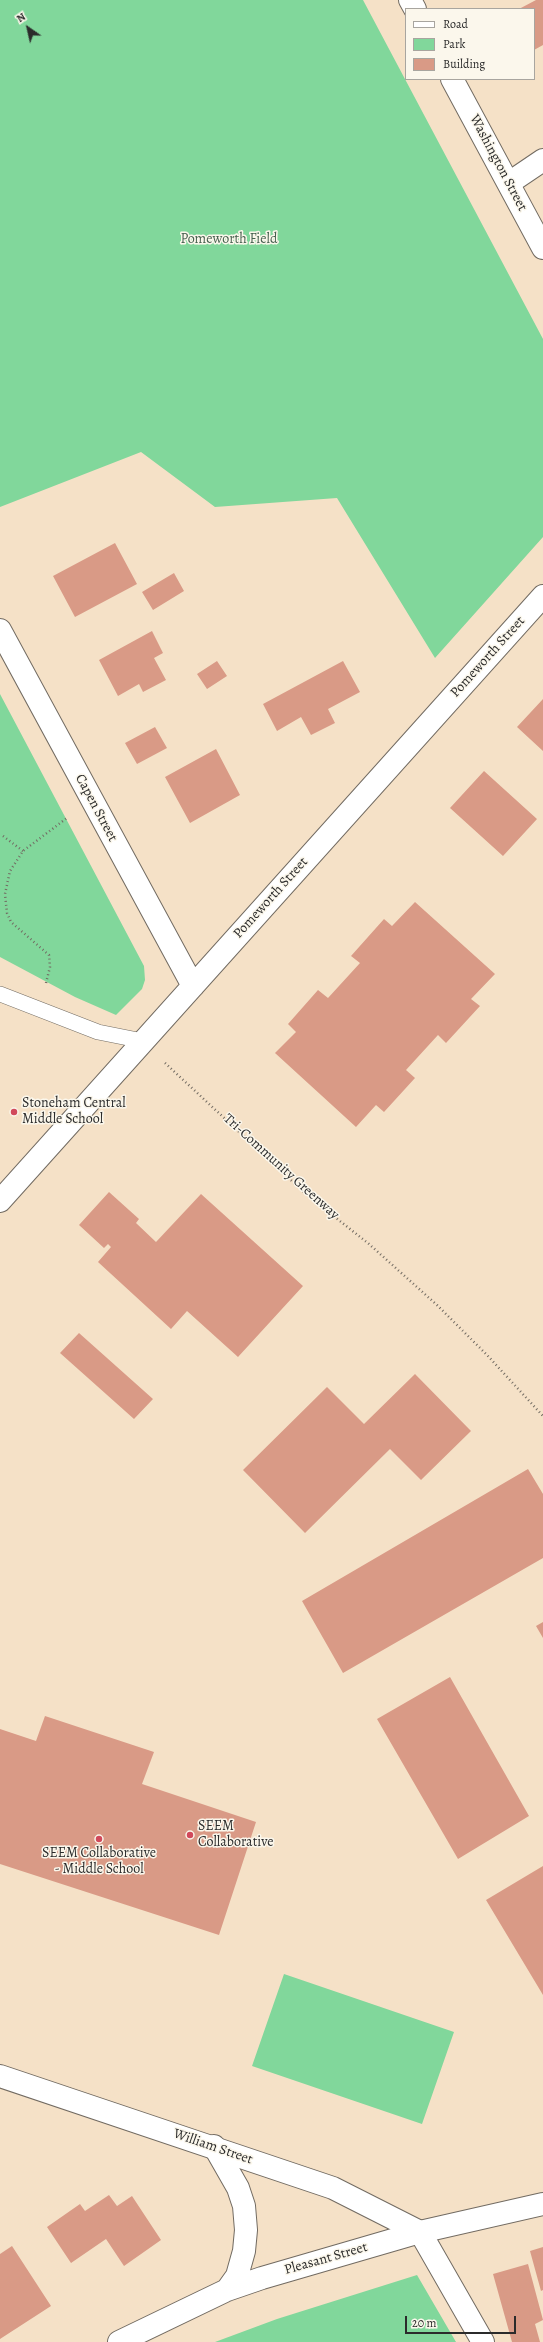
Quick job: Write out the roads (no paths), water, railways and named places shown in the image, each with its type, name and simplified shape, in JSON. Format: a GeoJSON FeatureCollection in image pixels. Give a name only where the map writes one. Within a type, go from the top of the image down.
{"type":"FeatureCollection","features":[{"type":"Feature","properties":{"kind":"street","name":"Washington Street"},"geometry":{"type":"LineString","coordinates":[[453,80],[543,248]]}},
{"type":"Feature","properties":{"kind":"street"},"geometry":{"type":"LineString","coordinates":[[509,183],[543,160]]}},
{"type":"Feature","properties":{"kind":"street","name":"Pomeworth Street"},"geometry":{"type":"LineString","coordinates":[[0,1201],[543,596]]}},
{"type":"Feature","properties":{"kind":"street","name":"Capen Street"},"geometry":{"type":"LineString","coordinates":[[0,630],[193,986]]}},
{"type":"Feature","properties":{"kind":"street","name":"William Street"},"geometry":{"type":"LineString","coordinates":[[0,2076],[214,2146],[333,2188],[420,2232]]}},
{"type":"Feature","properties":{"kind":"street"},"geometry":{"type":"LineString","coordinates":[[214,2146],[238,2188],[244,2206],[246,2230],[244,2251],[237,2276],[227,2290]]}},
{"type":"Feature","properties":{"kind":"street","name":"Pleasant Street"},"geometry":{"type":"LineString","coordinates":[[119,2342],[227,2290],[298,2267],[420,2232],[543,2204]]}},
{"type":"Feature","properties":{"kind":"street"},"geometry":{"type":"LineString","coordinates":[[420,2232],[483,2342]]}},
{"type":"Feature","properties":{"kind":"lane"},"geometry":{"type":"LineString","coordinates":[[0,994],[98,1032],[143,1041]]}},
{"type":"Feature","properties":{"kind":"place","name":"Stoneham Central Middle School"},"geometry":{"type":"Point","coordinates":[14,1112]}},
{"type":"Feature","properties":{"kind":"place","name":"SEEM Collaborative"},"geometry":{"type":"Point","coordinates":[190,1835]}},
{"type":"Feature","properties":{"kind":"place","name":"SEEM Collaborative - Middle School"},"geometry":{"type":"Point","coordinates":[99,1839]}},
{"type":"Feature","properties":{"kind":"park label","name":"Pomeworth Field"},"geometry":{"type":"Point","coordinates":[229,240]}}]}
